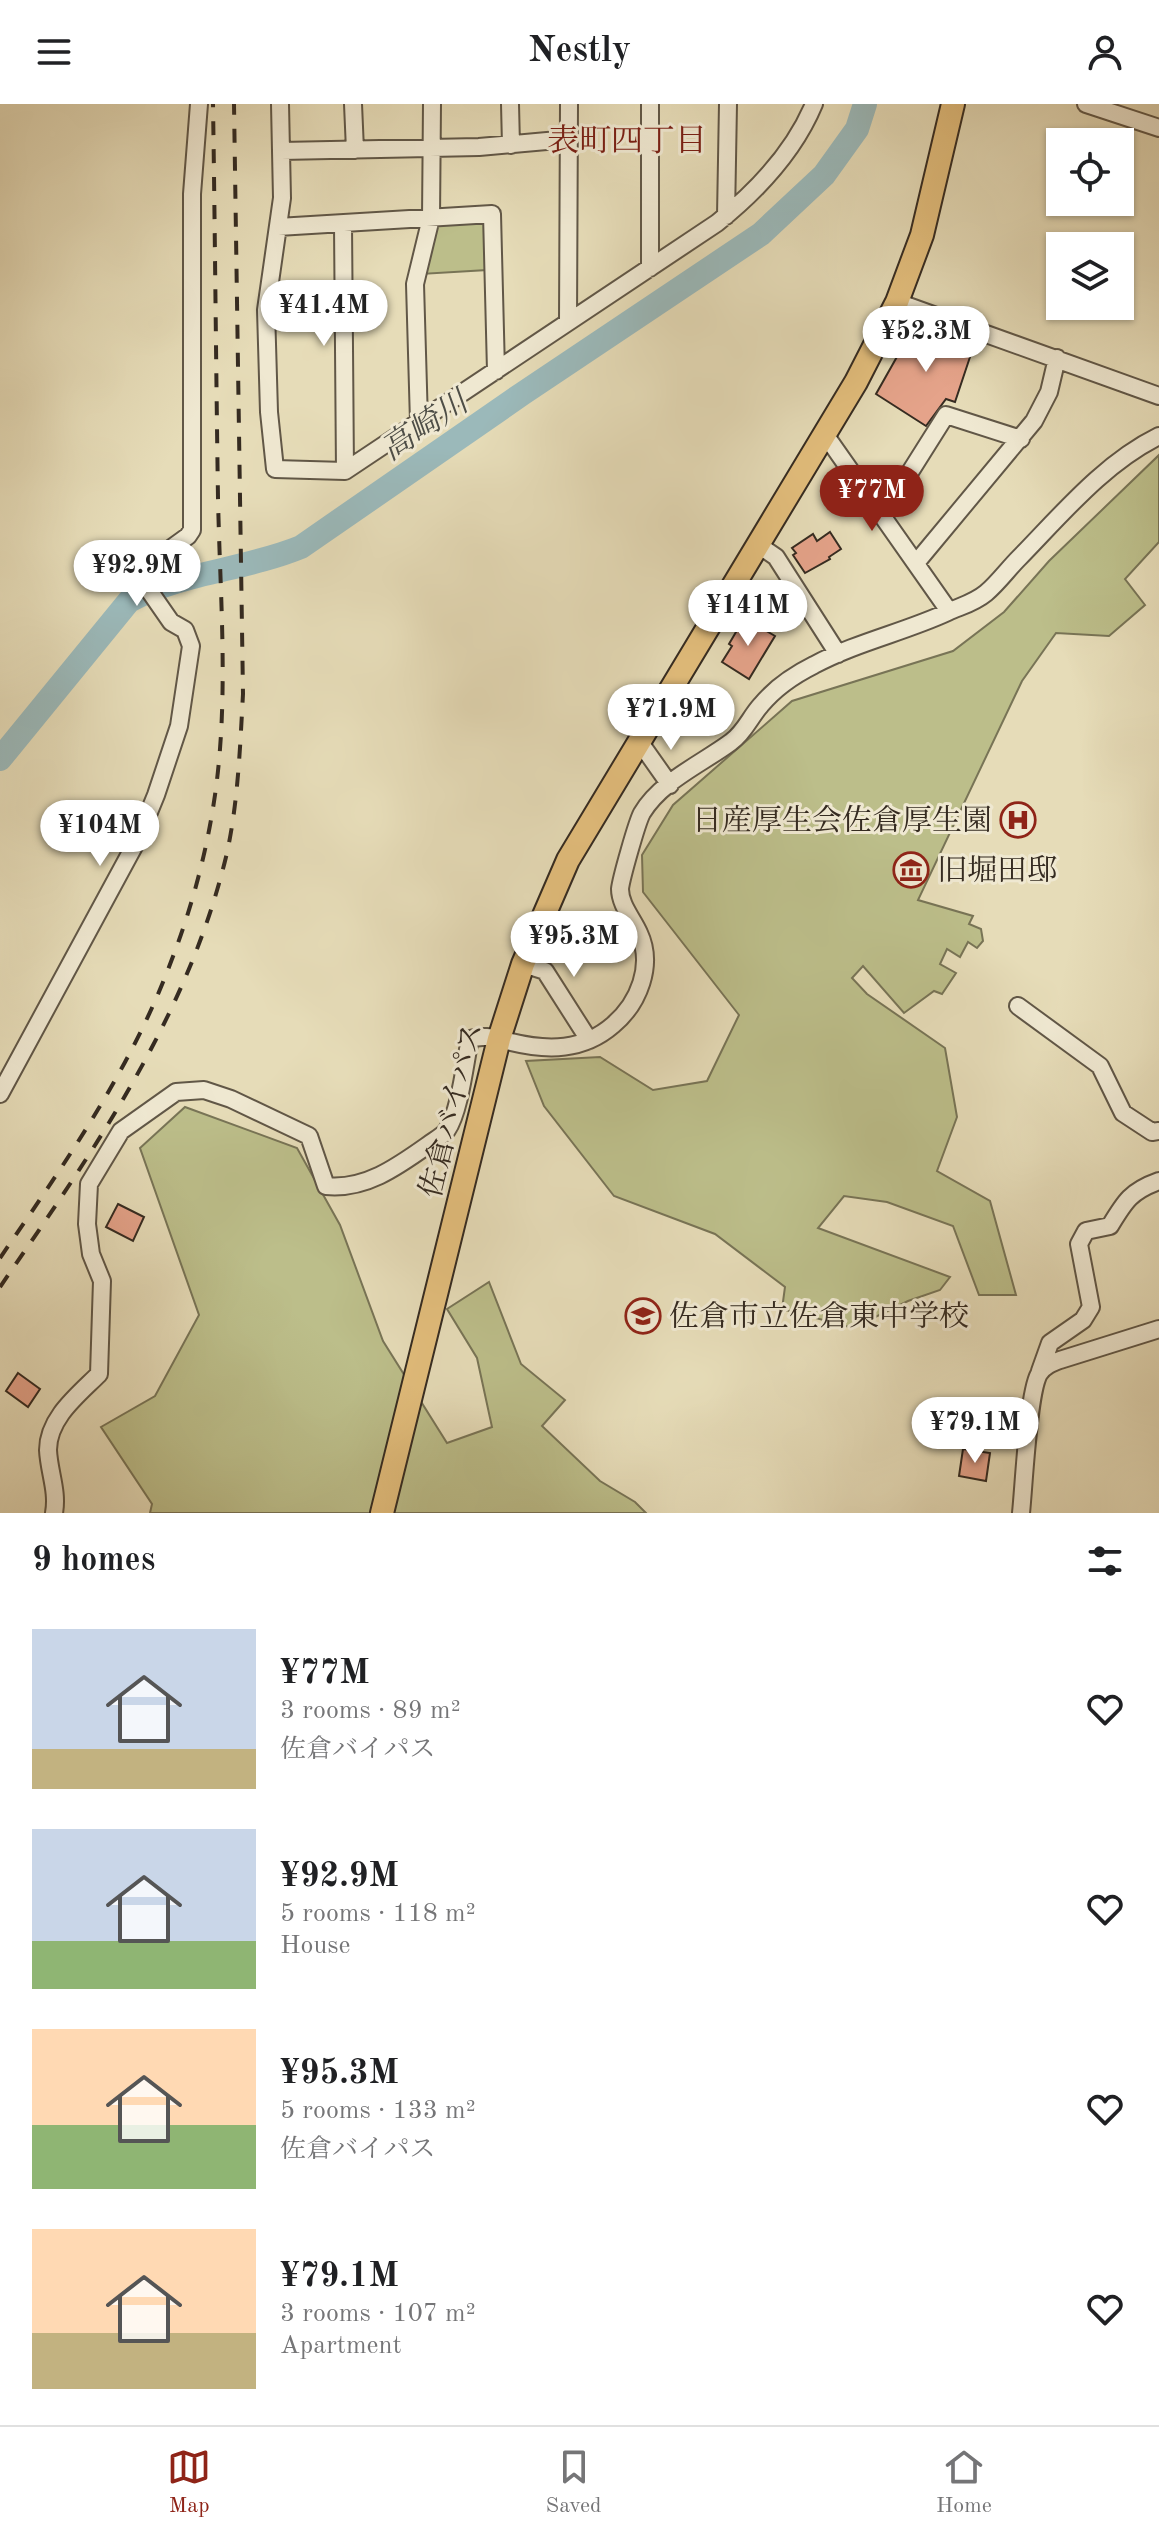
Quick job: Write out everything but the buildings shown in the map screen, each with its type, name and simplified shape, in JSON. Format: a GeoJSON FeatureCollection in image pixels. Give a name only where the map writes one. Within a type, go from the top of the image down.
{"type":"FeatureCollection","features":[{"type":"Feature","properties":{"kind":"highway","name":"佐倉バイパス"},"geometry":{"type":"LineString","coordinates":[[382,1513],[499,1039],[523,964],[568,860],[856,382],[897,302],[922,235],[953,104]]}},
{"type":"Feature","properties":{"kind":"street"},"geometry":{"type":"LineString","coordinates":[[0,1094],[138,839],[179,726],[191,646],[185,630],[171,622],[137,573],[192,530],[192,194],[199,104]]}},
{"type":"Feature","properties":{"kind":"street"},"geometry":{"type":"LineString","coordinates":[[280,104],[282,198],[266,310],[269,412],[275,469],[345,471],[726,216],[779,164],[809,118],[814,104]]}},
{"type":"Feature","properties":{"kind":"street"},"geometry":{"type":"LineString","coordinates":[[353,104],[355,150]]}},
{"type":"Feature","properties":{"kind":"street"},"geometry":{"type":"LineString","coordinates":[[419,422],[415,284],[431,218],[432,104]]}},
{"type":"Feature","properties":{"kind":"street"},"geometry":{"type":"LineString","coordinates":[[510,104],[511,145]]}},
{"type":"Feature","properties":{"kind":"street"},"geometry":{"type":"LineString","coordinates":[[568,322],[569,104]]}},
{"type":"Feature","properties":{"kind":"street"},"geometry":{"type":"LineString","coordinates":[[650,104],[650,268]]}},
{"type":"Feature","properties":{"kind":"street"},"geometry":{"type":"LineString","coordinates":[[726,216],[728,104]]}},
{"type":"Feature","properties":{"kind":"street"},"geometry":{"type":"LineString","coordinates":[[1086,104],[1159,128]]}},
{"type":"Feature","properties":{"kind":"street"},"geometry":{"type":"LineString","coordinates":[[281,151],[511,145],[569,139]]}},
{"type":"Feature","properties":{"kind":"street"},"geometry":{"type":"LineString","coordinates":[[278,227],[492,214],[496,371]]}},
{"type":"Feature","properties":{"kind":"street"},"geometry":{"type":"LineString","coordinates":[[343,224],[345,471]]}},
{"type":"Feature","properties":{"kind":"street"},"geometry":{"type":"LineString","coordinates":[[897,302],[1159,396]]}},
{"type":"Feature","properties":{"kind":"street"},"geometry":{"type":"LineString","coordinates":[[916,563],[1021,439],[1040,412],[1057,358]]}},
{"type":"Feature","properties":{"kind":"street"},"geometry":{"type":"LineString","coordinates":[[883,515],[946,415],[1021,439]]}},
{"type":"Feature","properties":{"kind":"street"},"geometry":{"type":"LineString","coordinates":[[824,433],[949,611]]}},
{"type":"Feature","properties":{"kind":"street"},"geometry":{"type":"LineString","coordinates":[[54,1513],[57,1498],[48,1450],[51,1428],[69,1404],[99,1374],[102,1281],[91,1254],[87,1224],[89,1184],[121,1131],[176,1092],[204,1090],[231,1099],[309,1136],[326,1186],[343,1188],[393,1169],[447,1130],[457,1101],[470,1039],[483,1035],[549,1049],[571,1047],[613,1025],[628,1009],[640,988],[645,969],[639,932],[628,916],[620,890],[642,814],[670,785],[745,730],[759,706],[778,687],[814,665],[868,640],[934,621],[985,594],[1081,494],[1141,443],[1159,436]]}},
{"type":"Feature","properties":{"kind":"street"},"geometry":{"type":"LineString","coordinates":[[757,544],[776,557],[838,654]]}},
{"type":"Feature","properties":{"kind":"street"},"geometry":{"type":"LineString","coordinates":[[639,741],[670,785]]}},
{"type":"Feature","properties":{"kind":"street"},"geometry":{"type":"LineString","coordinates":[[523,964],[545,971],[589,1040]]}},
{"type":"Feature","properties":{"kind":"street"},"geometry":{"type":"LineString","coordinates":[[1018,1006],[1100,1066],[1123,1113],[1152,1132],[1159,1131]]}},
{"type":"Feature","properties":{"kind":"street"},"geometry":{"type":"LineString","coordinates":[[1021,1513],[1033,1393],[1039,1373],[1050,1343],[1083,1320],[1091,1307],[1079,1244],[1086,1231],[1110,1226],[1124,1202],[1139,1188],[1159,1181]]}},
{"type":"Feature","properties":{"kind":"street"},"geometry":{"type":"LineString","coordinates":[[1039,1373],[1049,1364],[1159,1329]]}},
{"type":"Feature","properties":{"kind":"green space"},"geometry":{"type":"Polygon","coordinates":[[[482,220],[487,226],[487,270],[421,274],[436,223],[482,220]]]}},
{"type":"Feature","properties":{"kind":"green space"},"geometry":{"type":"Polygon","coordinates":[[[1159,455],[1159,542],[1125,579],[1145,605],[1109,636],[1056,633],[1022,681],[918,900],[973,916],[969,924],[981,929],[983,941],[977,948],[968,942],[960,957],[947,949],[940,964],[956,973],[942,994],[934,991],[904,1013],[863,966],[852,978],[867,994],[945,1048],[957,1117],[937,1171],[990,1201],[1016,1295],[979,1295],[953,1226],[887,1202],[844,1196],[818,1228],[950,1277],[940,1290],[908,1301],[853,1328],[782,1309],[785,1287],[715,1234],[614,1196],[544,1106],[526,1061],[600,1057],[653,1090],[707,1081],[739,1015],[643,892],[642,855],[673,805],[792,701],[953,651],[1004,612],[1049,561],[1159,455]]]}},
{"type":"Feature","properties":{"kind":"green space"},"geometry":{"type":"Polygon","coordinates":[[[185,1107],[297,1148],[340,1225],[383,1341],[447,1443],[492,1427],[477,1358],[447,1309],[489,1282],[521,1364],[565,1400],[542,1426],[600,1481],[635,1502],[646,1513],[150,1513],[152,1504],[101,1427],[155,1396],[199,1315],[140,1148],[185,1107]]]}},
{"type":"Feature","properties":{"kind":"waterway","name":"高崎川"},"geometry":{"type":"LineString","coordinates":[[0,759],[129,601],[192,577],[301,547],[761,234],[824,175],[857,129],[865,104]]}},
{"type":"Feature","properties":{"kind":"railway"},"geometry":{"type":"LineString","coordinates":[[0,1258],[95,1114],[156,999],[186,919],[212,816],[223,684],[213,104]]}},
{"type":"Feature","properties":{"kind":"railway"},"geometry":{"type":"LineString","coordinates":[[0,1287],[102,1135],[162,1028],[209,916],[230,837],[238,776],[243,694],[234,104]]}},
{"type":"Feature","properties":{"kind":"place","name":"日産厚生会佐倉厚生園"},"geometry":{"type":"Point","coordinates":[1018,820]}},
{"type":"Feature","properties":{"kind":"place","name":"旧堀田邸"},"geometry":{"type":"Point","coordinates":[911,870]}},
{"type":"Feature","properties":{"kind":"place","name":"佐倉市立佐倉東中学校"},"geometry":{"type":"Point","coordinates":[643,1316]}},
{"type":"Feature","properties":{"kind":"district","name":"表町四丁目"},"geometry":{"type":"Point","coordinates":[627,140]}}]}
